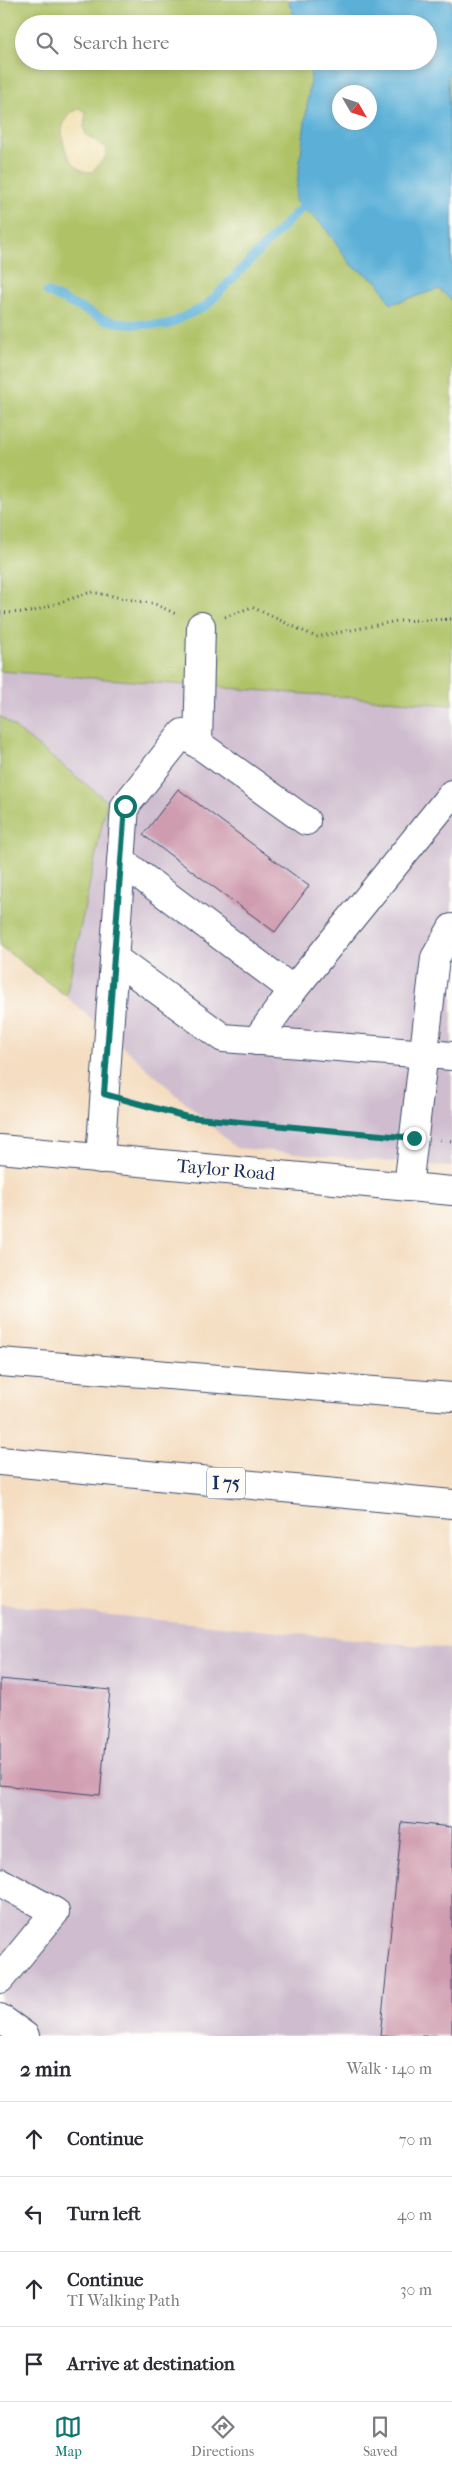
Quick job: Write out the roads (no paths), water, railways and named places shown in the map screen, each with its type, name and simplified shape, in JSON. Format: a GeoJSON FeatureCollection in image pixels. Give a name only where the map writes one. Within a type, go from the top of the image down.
{"type":"FeatureCollection","features":[{"type":"Feature","properties":{"kind":"main road"},"geometry":{"type":"LineString","coordinates":[[198,744],[201,626]]}},
{"type":"Feature","properties":{"kind":"main road"},"geometry":{"type":"LineString","coordinates":[[100,1159],[125,806],[183,733],[306,821]]}},
{"type":"Feature","properties":{"kind":"main road"},"geometry":{"type":"LineString","coordinates":[[256,1041],[294,990],[452,794]]}},
{"type":"Feature","properties":{"kind":"main road"},"geometry":{"type":"LineString","coordinates":[[121,861],[294,990]]}},
{"type":"Feature","properties":{"kind":"main road"},"geometry":{"type":"LineString","coordinates":[[408,1187],[435,958],[452,928]]}},
{"type":"Feature","properties":{"kind":"main road"},"geometry":{"type":"LineString","coordinates":[[114,958],[223,1038],[452,1056]]}},
{"type":"Feature","properties":{"kind":"main road","name":"Taylor Road"},"geometry":{"type":"LineString","coordinates":[[0,1150],[452,1191]]}},
{"type":"Feature","properties":{"kind":"main road"},"geometry":{"type":"LineString","coordinates":[[0,1362],[452,1397]]}},
{"type":"Feature","properties":{"kind":"main road","name":"I 75"},"geometry":{"type":"LineString","coordinates":[[0,1462],[452,1504]]}},
{"type":"Feature","properties":{"kind":"main road"},"geometry":{"type":"LineString","coordinates":[[0,1882],[55,1912],[0,1979]]}},
{"type":"Feature","properties":{"kind":"main road"},"geometry":{"type":"LineString","coordinates":[[0,2018],[25,2036]]}},
{"type":"Feature","properties":{"kind":"water"},"geometry":{"type":"Polygon","coordinates":[[[288,0],[452,0],[452,64],[448,78],[450,150],[452,155],[452,301],[439,289],[391,304],[378,282],[351,265],[323,225],[295,201],[311,75],[310,70],[437,70],[437,15],[294,15],[288,0]]]}},
{"type":"Feature","properties":{"kind":"waterway"},"geometry":{"type":"LineString","coordinates":[[47,292],[103,319],[126,324],[167,325],[206,306],[298,211],[312,202]]}}]}
